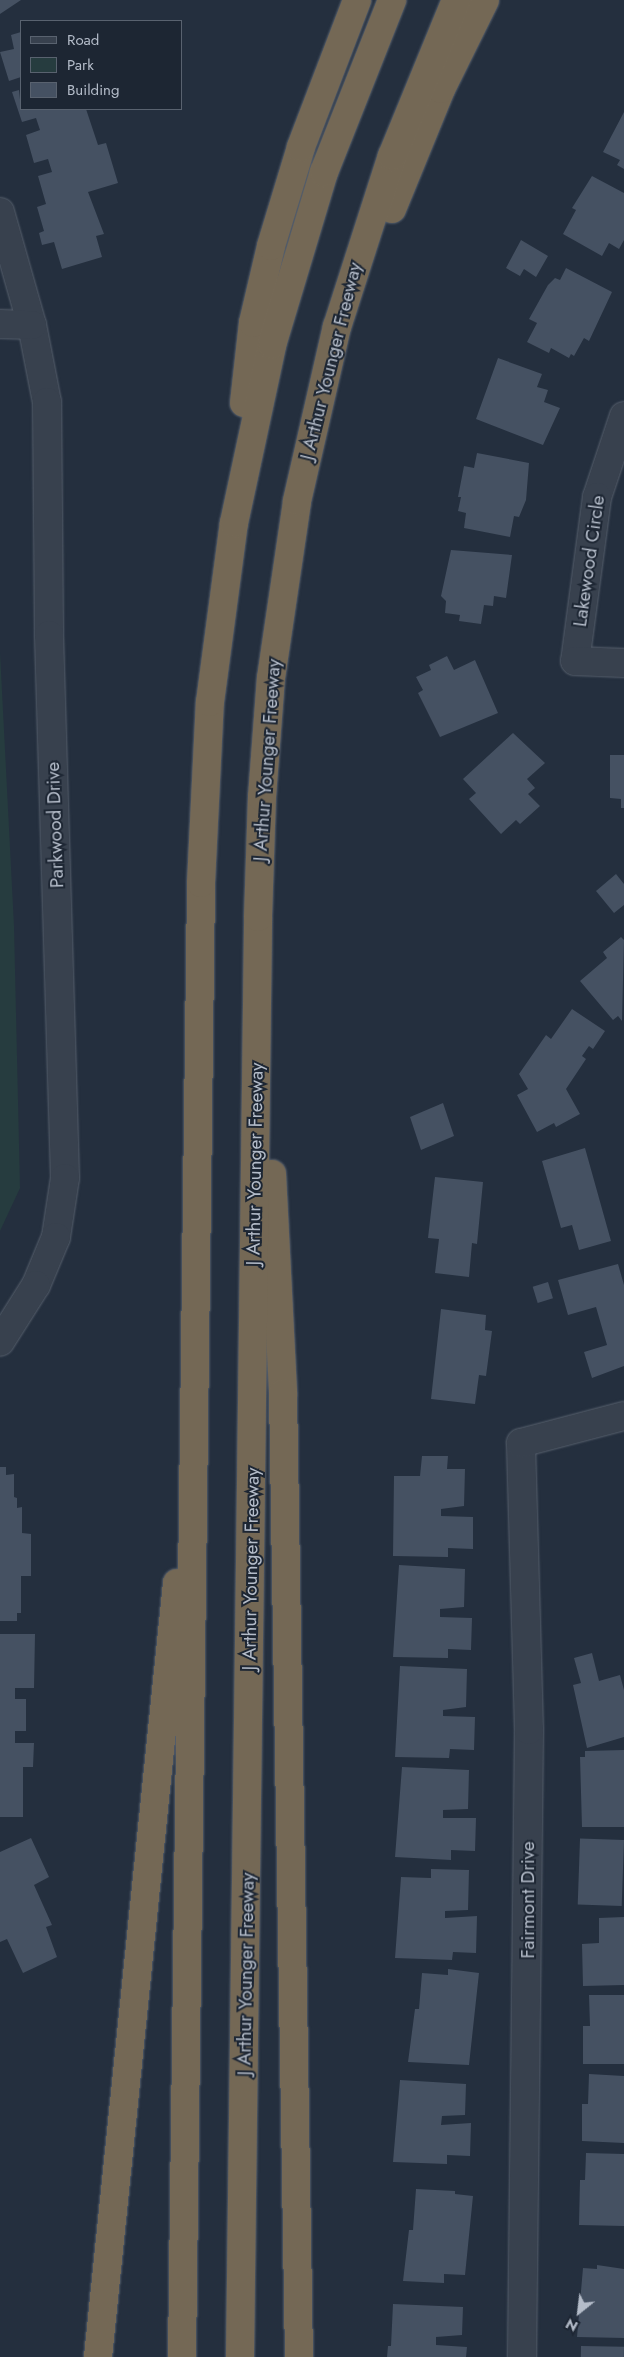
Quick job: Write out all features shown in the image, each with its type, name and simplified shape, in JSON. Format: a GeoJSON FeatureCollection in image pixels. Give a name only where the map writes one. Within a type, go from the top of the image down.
{"type":"FeatureCollection","features":[{"type":"Feature","properties":{"kind":"highway"},"geometry":{"type":"LineString","coordinates":[[182,2357],[203,806],[216,652],[234,523],[248,362],[261,284],[301,147],[358,0]]}},
{"type":"Feature","properties":{"kind":"highway"},"geometry":{"type":"LineString","coordinates":[[234,523],[272,345],[306,229],[345,115],[392,0]]}},
{"type":"Feature","properties":{"kind":"highway","name":"J Arthur Younger Freeway"},"geometry":{"type":"LineString","coordinates":[[240,2357],[258,917],[264,757],[278,619],[297,501],[322,384],[372,212],[413,100],[456,0]]}},
{"type":"Feature","properties":{"kind":"highway"},"geometry":{"type":"LineString","coordinates":[[322,384],[434,103],[485,0]]}},
{"type":"Feature","properties":{"kind":"highway"},"geometry":{"type":"LineString","coordinates":[[258,917],[283,1393],[299,2357]]}},
{"type":"Feature","properties":{"kind":"highway"},"geometry":{"type":"LineString","coordinates":[[98,2357],[194,1425]]}},
{"type":"Feature","properties":{"kind":"street","name":"Parkwood Drive"},"geometry":{"type":"LineString","coordinates":[[0,212],[32,325],[47,402],[49,635],[65,1178],[56,1237],[36,1285],[0,1342]]}},
{"type":"Feature","properties":{"kind":"street"},"geometry":{"type":"LineString","coordinates":[[0,324],[32,325]]}},
{"type":"Feature","properties":{"kind":"street","name":"Lakewood Circle"},"geometry":{"type":"LineString","coordinates":[[624,416],[597,497],[575,661],[624,662]]}},
{"type":"Feature","properties":{"kind":"street","name":"Fairmont Drive"},"geometry":{"type":"LineString","coordinates":[[522,2357],[529,1730],[521,1443],[624,1416]]}},
{"type":"Feature","properties":{"kind":"green space"},"geometry":{"type":"Polygon","coordinates":[[[0,652],[14,926],[20,1188],[0,1231],[0,652]]]}},
{"type":"Feature","properties":{"kind":"building"},"geometry":{"type":"Polygon","coordinates":[[[0,0],[21,0],[0,14],[0,0]]]}},
{"type":"Feature","properties":{"kind":"building"},"geometry":{"type":"Polygon","coordinates":[[[20,32],[20,77],[9,81],[0,52],[14,49],[11,35],[20,32]]]}},
{"type":"Feature","properties":{"kind":"building"},"geometry":{"type":"Polygon","coordinates":[[[19,90],[20,110],[86,110],[98,145],[106,143],[118,183],[88,192],[104,234],[96,236],[102,257],[62,269],[54,242],[42,245],[39,233],[44,231],[37,207],[46,204],[38,176],[52,172],[48,159],[34,163],[26,135],[40,130],[36,118],[22,122],[12,92],[19,90]]]}},
{"type":"Feature","properties":{"kind":"building"},"geometry":{"type":"Polygon","coordinates":[[[624,112],[624,169],[617,165],[620,160],[603,152],[624,112]]]}},
{"type":"Feature","properties":{"kind":"building"},"geometry":{"type":"Polygon","coordinates":[[[592,176],[624,193],[624,240],[619,249],[609,243],[602,256],[563,234],[576,210],[572,208],[592,176]]]}},
{"type":"Feature","properties":{"kind":"building"},"geometry":{"type":"Polygon","coordinates":[[[521,240],[548,256],[536,277],[524,269],[520,276],[506,268],[521,240]]]}},
{"type":"Feature","properties":{"kind":"building"},"geometry":{"type":"Polygon","coordinates":[[[566,268],[612,292],[589,341],[584,338],[574,356],[571,354],[569,358],[551,348],[549,353],[527,342],[537,323],[529,319],[548,285],[555,278],[560,280],[566,268]]]}},
{"type":"Feature","properties":{"kind":"building"},"geometry":{"type":"Polygon","coordinates":[[[498,358],[542,374],[537,387],[548,390],[544,402],[560,408],[543,445],[476,419],[498,358]]]}},
{"type":"Feature","properties":{"kind":"building"},"geometry":{"type":"Polygon","coordinates":[[[477,453],[529,463],[526,500],[519,517],[514,516],[510,537],[464,528],[466,513],[458,511],[461,497],[458,497],[464,466],[474,468],[477,453]]]}},
{"type":"Feature","properties":{"kind":"building"},"geometry":{"type":"Polygon","coordinates":[[[451,550],[512,555],[506,598],[494,596],[493,606],[484,605],[481,624],[459,621],[460,615],[445,613],[446,601],[441,596],[451,550]]]}},
{"type":"Feature","properties":{"kind":"building"},"geometry":{"type":"Polygon","coordinates":[[[447,656],[454,670],[475,660],[498,713],[440,737],[418,693],[423,690],[416,677],[431,670],[429,665],[447,656]]]}},
{"type":"Feature","properties":{"kind":"building"},"geometry":{"type":"Polygon","coordinates":[[[513,733],[545,763],[527,779],[535,788],[528,794],[540,806],[520,824],[516,820],[501,834],[469,799],[476,793],[463,779],[513,733]]]}},
{"type":"Feature","properties":{"kind":"building"},"geometry":{"type":"Polygon","coordinates":[[[610,755],[624,755],[624,808],[621,808],[621,799],[610,798],[610,755]]]}},
{"type":"Feature","properties":{"kind":"building"},"geometry":{"type":"Polygon","coordinates":[[[616,874],[624,884],[624,905],[614,913],[596,891],[616,874]]]}},
{"type":"Feature","properties":{"kind":"building"},"geometry":{"type":"Polygon","coordinates":[[[621,937],[624,940],[622,1021],[618,1016],[613,1020],[580,981],[607,958],[603,952],[621,937]]]}},
{"type":"Feature","properties":{"kind":"building"},"geometry":{"type":"Polygon","coordinates":[[[572,1009],[605,1031],[593,1049],[589,1046],[582,1056],[586,1059],[566,1089],[580,1114],[556,1127],[554,1123],[537,1132],[517,1095],[528,1089],[519,1074],[546,1035],[551,1039],[572,1009]]]}},
{"type":"Feature","properties":{"kind":"building"},"geometry":{"type":"Polygon","coordinates":[[[443,1103],[454,1136],[421,1150],[410,1117],[443,1103]]]}},
{"type":"Feature","properties":{"kind":"building"},"geometry":{"type":"Polygon","coordinates":[[[585,1148],[611,1241],[579,1250],[572,1225],[561,1228],[542,1161],[585,1148]]]}},
{"type":"Feature","properties":{"kind":"building"},"geometry":{"type":"Polygon","coordinates":[[[435,1177],[483,1182],[477,1244],[472,1243],[469,1277],[435,1273],[439,1239],[428,1238],[435,1177]]]}},
{"type":"Feature","properties":{"kind":"building"},"geometry":{"type":"Polygon","coordinates":[[[618,1264],[624,1285],[624,1366],[592,1378],[584,1352],[607,1345],[596,1307],[568,1315],[558,1280],[618,1264]]]}},
{"type":"Feature","properties":{"kind":"building"},"geometry":{"type":"Polygon","coordinates":[[[548,1282],[553,1298],[538,1303],[533,1287],[548,1282]]]}},
{"type":"Feature","properties":{"kind":"building"},"geometry":{"type":"Polygon","coordinates":[[[441,1309],[486,1315],[485,1330],[492,1331],[486,1376],[479,1375],[475,1404],[431,1399],[441,1309]]]}},
{"type":"Feature","properties":{"kind":"building"},"geometry":{"type":"Polygon","coordinates":[[[422,1456],[448,1456],[447,1469],[465,1469],[464,1506],[441,1509],[441,1516],[473,1517],[473,1549],[448,1548],[448,1557],[393,1556],[394,1476],[420,1476],[422,1456]]]}},
{"type":"Feature","properties":{"kind":"building"},"geometry":{"type":"Polygon","coordinates":[[[0,1467],[6,1467],[6,1475],[14,1474],[14,1497],[17,1498],[17,1508],[22,1507],[22,1533],[31,1534],[31,1576],[21,1576],[21,1613],[17,1613],[17,1621],[0,1621],[0,1467]]]}},
{"type":"Feature","properties":{"kind":"building"},"geometry":{"type":"Polygon","coordinates":[[[399,1565],[465,1569],[464,1607],[440,1609],[440,1617],[472,1618],[471,1650],[448,1649],[448,1658],[393,1657],[399,1565]]]}},
{"type":"Feature","properties":{"kind":"building"},"geometry":{"type":"Polygon","coordinates":[[[0,1634],[35,1634],[34,1688],[15,1688],[15,1699],[26,1699],[26,1731],[15,1731],[15,1743],[34,1743],[33,1767],[23,1767],[23,1817],[0,1817],[0,1634]]]}},
{"type":"Feature","properties":{"kind":"building"},"geometry":{"type":"Polygon","coordinates":[[[592,1653],[599,1681],[620,1675],[624,1690],[624,1737],[587,1748],[573,1685],[581,1683],[574,1658],[592,1653]]]}},
{"type":"Feature","properties":{"kind":"building"},"geometry":{"type":"Polygon","coordinates":[[[400,1666],[467,1669],[466,1707],[443,1710],[443,1716],[475,1717],[474,1750],[450,1749],[449,1758],[395,1757],[400,1666]]]}},
{"type":"Feature","properties":{"kind":"building"},"geometry":{"type":"Polygon","coordinates":[[[624,1750],[624,1827],[582,1827],[580,1757],[585,1757],[585,1751],[624,1750]]]}},
{"type":"Feature","properties":{"kind":"building"},"geometry":{"type":"Polygon","coordinates":[[[402,1767],[469,1770],[468,1809],[443,1810],[443,1818],[476,1818],[475,1851],[451,1850],[451,1860],[395,1857],[402,1767]]]}},
{"type":"Feature","properties":{"kind":"building"},"geometry":{"type":"Polygon","coordinates":[[[31,1838],[49,1877],[34,1885],[52,1925],[46,1927],[57,1957],[23,1973],[7,1939],[0,1942],[0,1852],[31,1838]]]}},
{"type":"Feature","properties":{"kind":"building"},"geometry":{"type":"Polygon","coordinates":[[[580,1838],[624,1840],[622,1906],[578,1904],[580,1838]]]}},
{"type":"Feature","properties":{"kind":"building"},"geometry":{"type":"Polygon","coordinates":[[[431,1869],[469,1870],[468,1910],[445,1911],[445,1918],[477,1916],[476,1953],[453,1952],[452,1960],[395,1958],[401,1877],[431,1878],[431,1869]]]}},
{"type":"Feature","properties":{"kind":"building"},"geometry":{"type":"Polygon","coordinates":[[[624,1917],[624,1985],[583,1986],[582,1944],[599,1943],[599,1918],[624,1917]]]}},
{"type":"Feature","properties":{"kind":"building"},"geometry":{"type":"Polygon","coordinates":[[[448,1969],[479,1973],[469,2065],[408,2062],[415,2009],[419,2009],[422,1973],[448,1975],[448,1969]]]}},
{"type":"Feature","properties":{"kind":"building"},"geometry":{"type":"Polygon","coordinates":[[[589,1995],[624,1995],[624,2064],[583,2064],[583,2026],[590,2026],[589,1995]]]}},
{"type":"Feature","properties":{"kind":"building"},"geometry":{"type":"Polygon","coordinates":[[[589,2074],[624,2076],[624,2143],[582,2141],[582,2104],[588,2104],[589,2074]]]}},
{"type":"Feature","properties":{"kind":"building"},"geometry":{"type":"Polygon","coordinates":[[[400,2080],[466,2084],[465,2115],[442,2116],[441,2125],[471,2123],[470,2156],[447,2155],[447,2164],[393,2162],[400,2080]]]}},
{"type":"Feature","properties":{"kind":"building"},"geometry":{"type":"Polygon","coordinates":[[[586,2153],[624,2154],[624,2226],[579,2225],[580,2180],[585,2180],[586,2153]]]}},
{"type":"Feature","properties":{"kind":"building"},"geometry":{"type":"Polygon","coordinates":[[[416,2189],[455,2191],[455,2194],[473,2196],[465,2275],[444,2274],[444,2283],[403,2281],[409,2230],[413,2230],[416,2189]]]}},
{"type":"Feature","properties":{"kind":"building"},"geometry":{"type":"Polygon","coordinates":[[[597,2265],[624,2269],[624,2338],[577,2337],[583,2268],[597,2269],[597,2265]]]}},
{"type":"Feature","properties":{"kind":"building"},"geometry":{"type":"Polygon","coordinates":[[[393,2304],[463,2307],[462,2335],[436,2337],[436,2345],[467,2347],[466,2357],[387,2357],[388,2346],[391,2346],[393,2304]]]}},
{"type":"Feature","properties":{"kind":"building"},"geometry":{"type":"Polygon","coordinates":[[[581,2346],[624,2347],[624,2357],[581,2357],[581,2346]]]}}]}
